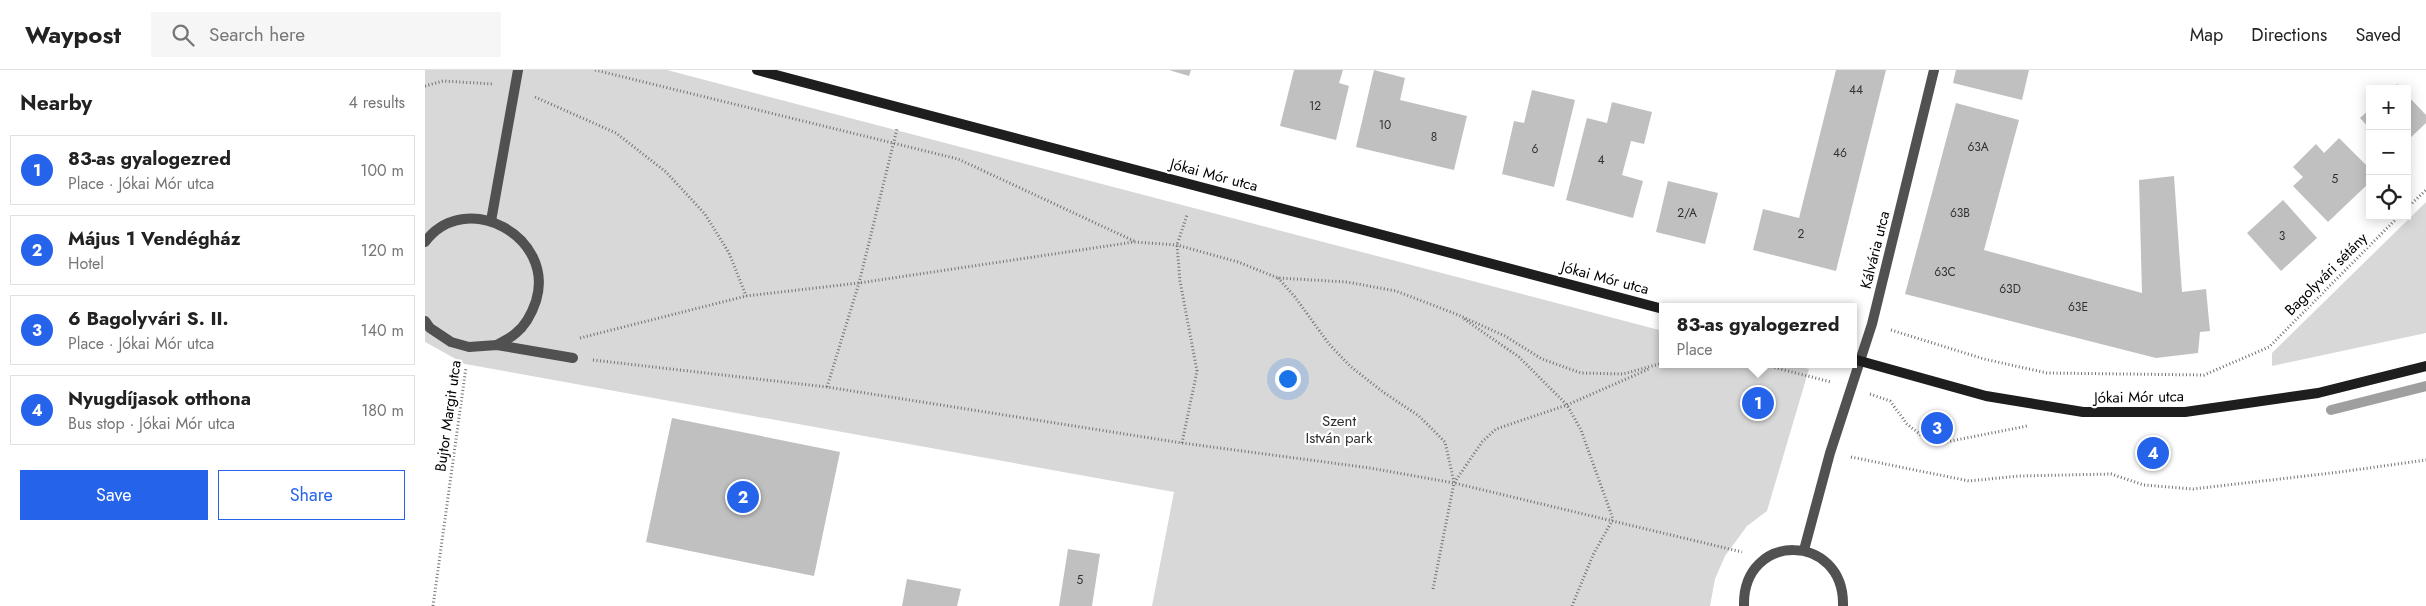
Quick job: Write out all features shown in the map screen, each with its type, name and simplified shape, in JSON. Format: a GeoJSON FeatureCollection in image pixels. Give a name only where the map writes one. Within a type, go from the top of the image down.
{"type":"FeatureCollection","features":[{"type":"Feature","properties":{"kind":"street"},"geometry":{"type":"LineString","coordinates":[[491,220],[517,70]]}},
{"type":"Feature","properties":{"kind":"street","name":"Jókai Mór utca"},"geometry":{"type":"LineString","coordinates":[[757,70],[1659,308]]}},
{"type":"Feature","properties":{"kind":"street","name":"Kálvária utca"},"geometry":{"type":"LineString","coordinates":[[1857,360],[1872,324],[1934,70]]}},
{"type":"Feature","properties":{"kind":"street"},"geometry":{"type":"LineString","coordinates":[[425,242],[432,233],[460,219],[491,220],[512,231],[528,247],[538,269],[539,292],[531,315],[517,333],[497,345]]}},
{"type":"Feature","properties":{"kind":"street"},"geometry":{"type":"LineString","coordinates":[[425,321],[430,328],[451,342],[469,347],[497,345],[573,358]]}},
{"type":"Feature","properties":{"kind":"street","name":"Jókai Mór utca"},"geometry":{"type":"LineString","coordinates":[[1857,360],[1986,396],[2083,412],[2185,412],[2318,393],[2426,366]]}},
{"type":"Feature","properties":{"kind":"street","name":"Kálvária utca"},"geometry":{"type":"LineString","coordinates":[[1804,550],[1829,453],[1855,368]]}},
{"type":"Feature","properties":{"kind":"street"},"geometry":{"type":"LineString","coordinates":[[1743,606],[1743,590],[1751,572],[1765,558],[1787,550],[1804,550],[1821,557],[1837,573],[1844,591],[1843,606]]}},
{"type":"Feature","properties":{"kind":"path"},"geometry":{"type":"LineString","coordinates":[[595,70],[958,159],[1134,242]]}},
{"type":"Feature","properties":{"kind":"path"},"geometry":{"type":"LineString","coordinates":[[425,86],[443,81],[496,84],[514,89],[617,133],[666,172],[705,214],[729,253],[746,296]]}},
{"type":"Feature","properties":{"kind":"path"},"geometry":{"type":"LineString","coordinates":[[827,387],[859,283],[894,144],[901,108]]}},
{"type":"Feature","properties":{"kind":"path"},"geometry":{"type":"LineString","coordinates":[[2411,204],[2426,190]]}},
{"type":"Feature","properties":{"kind":"path"},"geometry":{"type":"LineString","coordinates":[[1182,443],[1197,371],[1180,280],[1177,245],[1187,215]]}},
{"type":"Feature","properties":{"kind":"path","name":"Bagolyvári sétány"},"geometry":{"type":"LineString","coordinates":[[1872,324],[1984,359],[2047,373],[2204,375],[2269,347],[2395,220]]}},
{"type":"Feature","properties":{"kind":"path"},"geometry":{"type":"LineString","coordinates":[[574,340],[746,296],[859,283],[1134,242],[1177,245],[1238,262],[1278,278],[1347,282],[1396,291],[1457,314],[1505,336],[1541,358],[1581,373],[1623,374],[1656,366]]}},
{"type":"Feature","properties":{"kind":"path"},"geometry":{"type":"LineString","coordinates":[[1278,278],[1295,297],[1329,344],[1350,366],[1419,416],[1445,442],[1454,483]]}},
{"type":"Feature","properties":{"kind":"path"},"geometry":{"type":"LineString","coordinates":[[1457,314],[1519,357],[1567,405],[1581,430],[1613,520],[1593,555],[1572,606]]}},
{"type":"Feature","properties":{"kind":"path","name":"Bujtor Margit utca"},"geometry":{"type":"LineString","coordinates":[[433,606],[469,347]]}},
{"type":"Feature","properties":{"kind":"path"},"geometry":{"type":"LineString","coordinates":[[573,358],[827,387],[1182,443],[1370,468],[1454,483],[1765,558]]}},
{"type":"Feature","properties":{"kind":"path"},"geometry":{"type":"LineString","coordinates":[[1433,589],[1454,483],[1481,442],[1496,429],[1567,405],[1659,365]]}},
{"type":"Feature","properties":{"kind":"path"},"geometry":{"type":"LineString","coordinates":[[1778,368],[1800,373]]}},
{"type":"Feature","properties":{"kind":"path"},"geometry":{"type":"LineString","coordinates":[[1890,401],[1907,424],[1922,436],[1945,442],[2036,423]]}},
{"type":"Feature","properties":{"kind":"path"},"geometry":{"type":"LineString","coordinates":[[1829,453],[1969,481],[2019,476],[2111,474],[2144,485],[2193,489],[2330,474],[2426,460]]}},
{"type":"Feature","properties":{"kind":"green space","name":"Szent István park"},"geometry":{"type":"Polygon","coordinates":[[[425,70],[667,70],[1659,330],[1659,368],[1809,369],[1767,511],[1747,526],[1725,556],[1715,579],[1710,606],[1152,606],[1174,492],[465,364],[425,342],[425,70]]]}},
{"type":"Feature","properties":{"kind":"green space"},"geometry":{"type":"Polygon","coordinates":[[[2426,202],[2426,333],[2272,366],[2272,353],[2408,220],[2411,220],[2411,217],[2426,202]]]}},
{"type":"Feature","properties":{"kind":"building"},"geometry":{"type":"Polygon","coordinates":[[[1169,70],[1191,70],[1189,76],[1169,70]]]}},
{"type":"Feature","properties":{"kind":"building"},"geometry":{"type":"Polygon","coordinates":[[[1294,70],[1343,70],[1339,83],[1349,86],[1336,140],[1280,126],[1294,70]]]}},
{"type":"Feature","properties":{"kind":"building"},"geometry":{"type":"Polygon","coordinates":[[[1374,70],[1405,78],[1400,100],[1467,116],[1454,170],[1356,147],[1374,70]]]}},
{"type":"Feature","properties":{"kind":"building"},"geometry":{"type":"Polygon","coordinates":[[[1836,70],[1886,70],[1836,271],[1753,250],[1763,209],[1799,218],[1836,70]]]}},
{"type":"Feature","properties":{"kind":"building"},"geometry":{"type":"Polygon","coordinates":[[[1956,70],[2029,70],[2022,100],[1953,83],[1956,70]]]}},
{"type":"Feature","properties":{"kind":"building"},"geometry":{"type":"Polygon","coordinates":[[[1532,90],[1575,100],[1554,187],[1502,174],[1514,121],[1524,123],[1532,90]]]}},
{"type":"Feature","properties":{"kind":"building"},"geometry":{"type":"Polygon","coordinates":[[[2411,99],[2426,115],[2426,123],[2411,137],[2411,99]]]}},
{"type":"Feature","properties":{"kind":"building"},"geometry":{"type":"Polygon","coordinates":[[[1612,102],[1652,112],[1644,144],[1631,141],[1622,175],[1643,181],[1633,218],[1566,200],[1587,118],[1607,123],[1612,102]]]}},
{"type":"Feature","properties":{"kind":"building"},"geometry":{"type":"Polygon","coordinates":[[[1956,103],[2019,120],[1984,250],[2142,293],[2139,180],[2174,176],[2182,292],[2206,289],[2210,331],[2200,332],[2198,353],[2156,358],[1905,294],[1956,103]]]}},
{"type":"Feature","properties":{"kind":"building"},"geometry":{"type":"Polygon","coordinates":[[[2366,113],[2366,125],[2360,118],[2366,113]]]}},
{"type":"Feature","properties":{"kind":"building"},"geometry":{"type":"Polygon","coordinates":[[[2339,138],[2366,165],[2366,186],[2328,222],[2293,186],[2303,177],[2293,167],[2316,144],[2324,153],[2339,138]]]}},
{"type":"Feature","properties":{"kind":"building"},"geometry":{"type":"Polygon","coordinates":[[[1668,181],[1718,193],[1705,244],[1656,232],[1668,181]]]}},
{"type":"Feature","properties":{"kind":"building"},"geometry":{"type":"Polygon","coordinates":[[[2283,200],[2317,238],[2281,271],[2247,233],[2283,200]]]}},
{"type":"Feature","properties":{"kind":"building"},"geometry":{"type":"Polygon","coordinates":[[[672,418],[840,452],[814,576],[646,542],[672,418]]]}},
{"type":"Feature","properties":{"kind":"building"},"geometry":{"type":"Polygon","coordinates":[[[1929,420],[1947,425],[1944,437],[1926,431],[1929,420]]]}},
{"type":"Feature","properties":{"kind":"building"},"geometry":{"type":"Polygon","coordinates":[[[1068,549],[1100,554],[1092,606],[1059,606],[1068,549]]]}},
{"type":"Feature","properties":{"kind":"building"},"geometry":{"type":"Polygon","coordinates":[[[907,579],[961,589],[957,606],[902,606],[907,579]]]}},
{"type":"Feature","properties":{"kind":"waterway"},"geometry":{"type":"LineString","coordinates":[[2331,410],[2426,386]]}},
{"type":"Feature","properties":{"kind":"place","name":"83-as gyalogezred"},"geometry":{"type":"Point","coordinates":[1758,403]}},
{"type":"Feature","properties":{"kind":"place","name":"6 Bagolyvári S. II."},"geometry":{"type":"Point","coordinates":[1937,428]}},
{"type":"Feature","properties":{"kind":"place","name":"Nyugdíjasok otthona"},"geometry":{"type":"Point","coordinates":[2153,453]}},
{"type":"Feature","properties":{"kind":"place","name":"Május 1 Vendégház"},"geometry":{"type":"Point","coordinates":[743,497]}}]}
